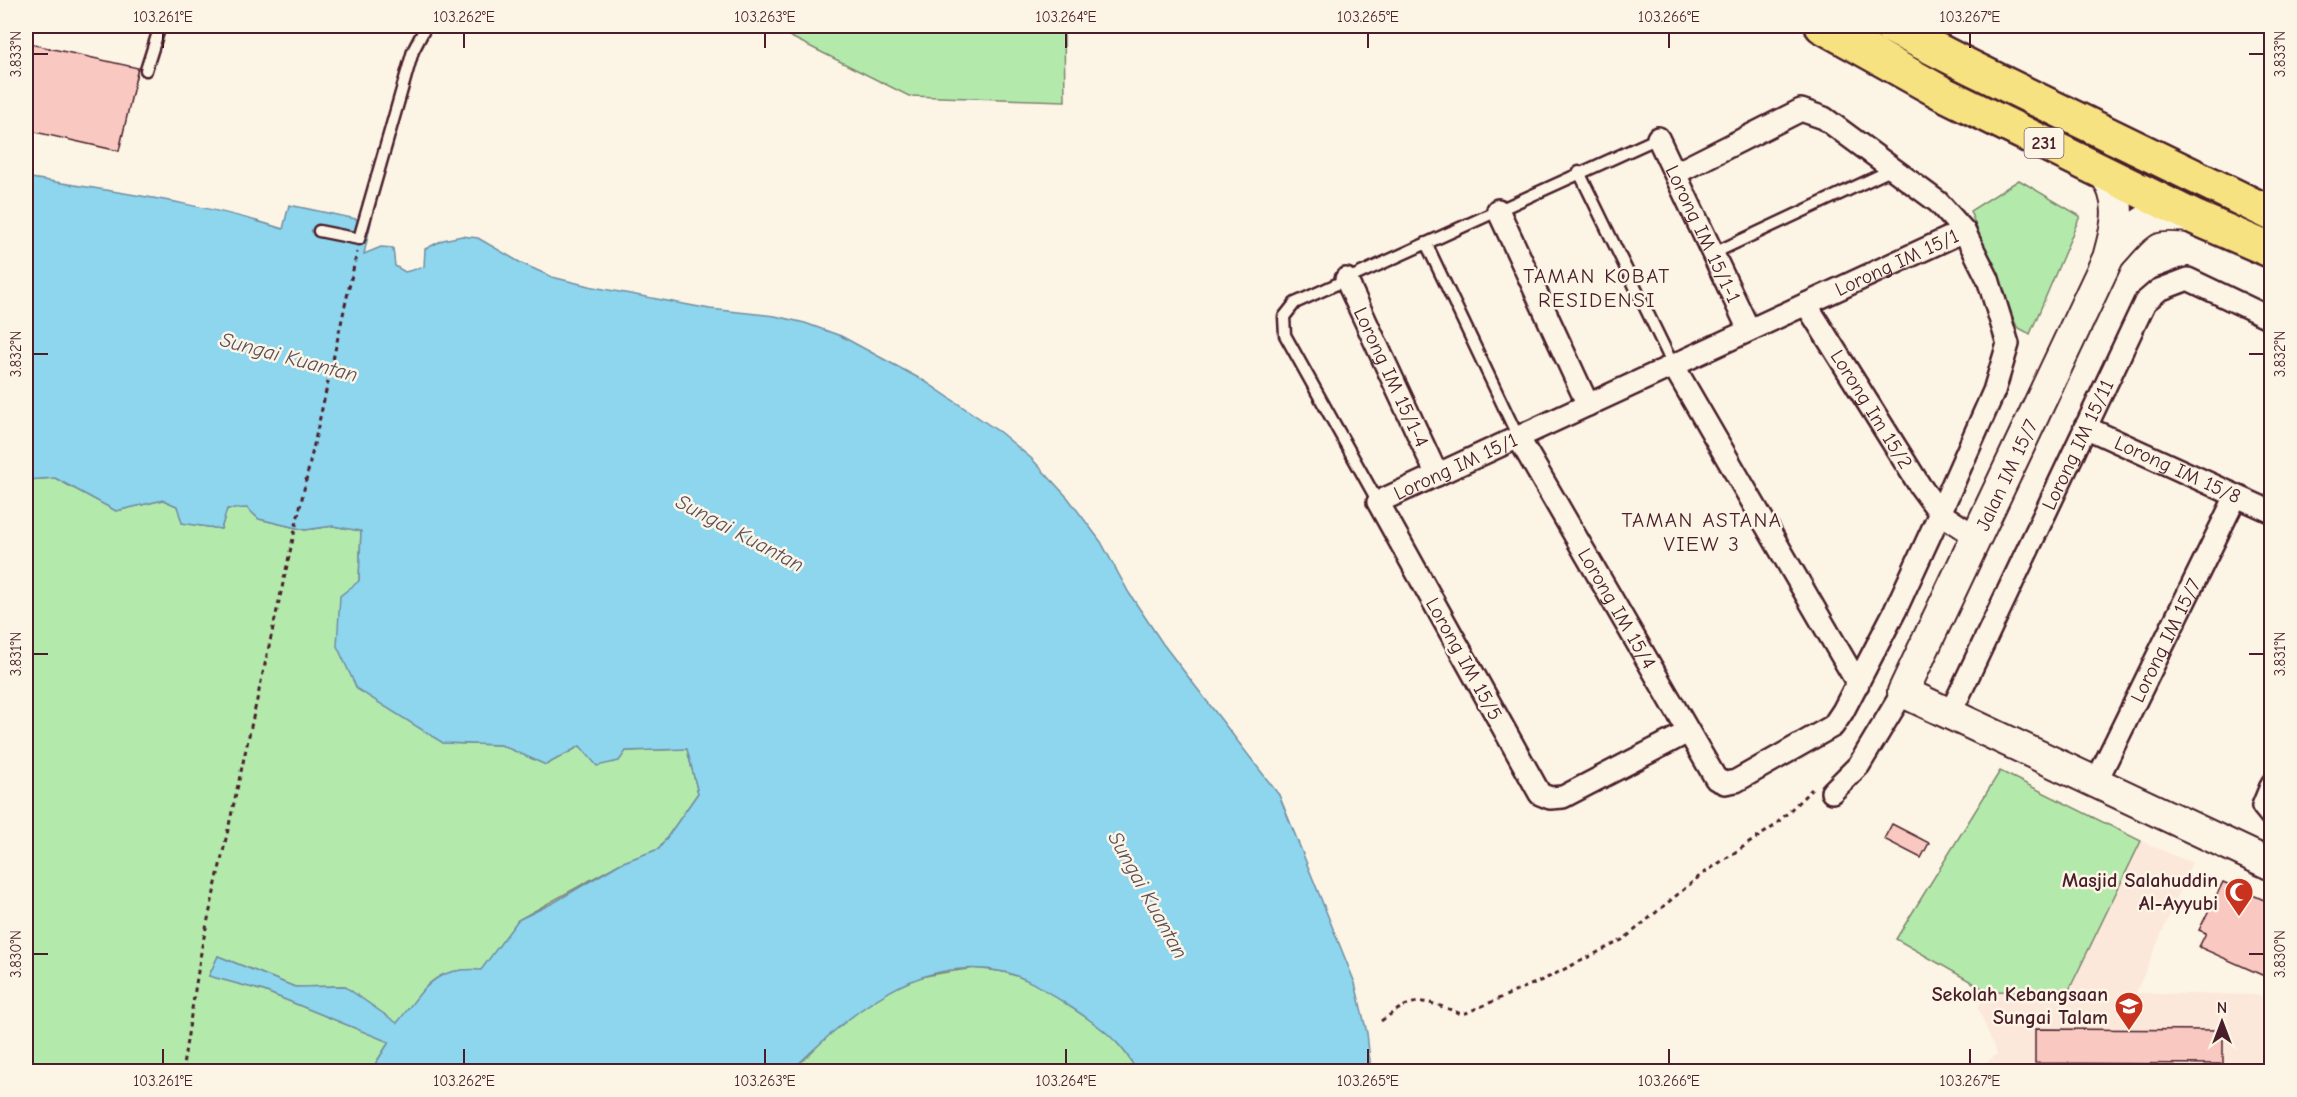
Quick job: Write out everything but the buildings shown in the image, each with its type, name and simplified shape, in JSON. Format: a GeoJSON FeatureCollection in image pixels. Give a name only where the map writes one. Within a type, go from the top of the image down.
{"type":"FeatureCollection","features":[{"type":"Feature","properties":{"kind":"main road","name":"231"},"geometry":{"type":"LineString","coordinates":[[1822,26],[1944,94],[2196,218],[2271,251]]}},
{"type":"Feature","properties":{"kind":"main road","name":"231"},"geometry":{"type":"LineString","coordinates":[[1890,26],[2271,214]]}},
{"type":"Feature","properties":{"kind":"street"},"geometry":{"type":"LineString","coordinates":[[1676,173],[1801,110],[1824,118],[1938,202],[1964,231]]}},
{"type":"Feature","properties":{"kind":"street","name":"Lorong IM 15/1-1"},"geometry":{"type":"LineString","coordinates":[[1658,138],[1749,330]]}},
{"type":"Feature","properties":{"kind":"street"},"geometry":{"type":"LineString","coordinates":[[2104,172],[2113,186],[2119,214],[2108,258]]}},
{"type":"Feature","properties":{"kind":"street"},"geometry":{"type":"LineString","coordinates":[[1498,210],[1588,405]]}},
{"type":"Feature","properties":{"kind":"street"},"geometry":{"type":"LineString","coordinates":[[2108,258],[2134,228],[2149,219],[2166,214],[2196,218]]}},
{"type":"Feature","properties":{"kind":"street","name":"Lorong IM 15/1"},"geometry":{"type":"LineString","coordinates":[[1378,502],[1964,231],[1988,279],[2008,344],[1994,391],[1940,513],[1858,684],[1833,726],[1736,781],[1725,783],[1716,779]]}},
{"type":"Feature","properties":{"kind":"street","name":"Jalan IM 15/7"},"geometry":{"type":"LineString","coordinates":[[1832,792],[1859,765],[1903,692],[1978,538],[2108,258]]}},
{"type":"Feature","properties":{"kind":"street","name":"Lorong IM 15/1-4"},"geometry":{"type":"LineString","coordinates":[[1346,279],[1437,475]]}},
{"type":"Feature","properties":{"kind":"street","name":"Lorong IM 15/11"},"geometry":{"type":"LineString","coordinates":[[1950,714],[2145,302],[2159,290],[2188,279],[2271,319]]}},
{"type":"Feature","properties":{"kind":"street","name":"Lorong Im 15/2"},"geometry":{"type":"LineString","coordinates":[[1806,304],[1901,457],[1940,513]]}},
{"type":"Feature","properties":{"kind":"street"},"geometry":{"type":"LineString","coordinates":[[1673,365],[1858,684]]}},
{"type":"Feature","properties":{"kind":"street","name":"Lorong IM 15/8"},"geometry":{"type":"LineString","coordinates":[[2085,427],[2271,512]]}},
{"type":"Feature","properties":{"kind":"street","name":"Lorong IM 15/4"},"geometry":{"type":"LineString","coordinates":[[1518,437],[1716,779]]}},
{"type":"Feature","properties":{"kind":"street","name":"Lorong IM 15/7"},"geometry":{"type":"LineString","coordinates":[[2096,784],[2236,496]]}},
{"type":"Feature","properties":{"kind":"street","name":"Lorong IM 15/5"},"geometry":{"type":"LineString","coordinates":[[1378,502],[1535,789],[1550,798],[1563,797],[1688,732]]}},
{"type":"Feature","properties":{"kind":"street"},"geometry":{"type":"LineString","coordinates":[[1940,513],[1978,538]]}},
{"type":"Feature","properties":{"kind":"street"},"geometry":{"type":"LineString","coordinates":[[1903,692],[2271,865]]}},
{"type":"Feature","properties":{"kind":"street"},"geometry":{"type":"LineString","coordinates":[[2269,789],[2263,806],[2271,817]]}},
{"type":"Feature","properties":{"kind":"lane"},"geometry":{"type":"LineString","coordinates":[[146,70],[160,26]]}},
{"type":"Feature","properties":{"kind":"lane"},"geometry":{"type":"LineString","coordinates":[[319,231],[360,238],[412,51],[426,26]]}},
{"type":"Feature","properties":{"kind":"lane"},"geometry":{"type":"LineString","coordinates":[[1912,26],[1970,67]]}},
{"type":"Feature","properties":{"kind":"lane"},"geometry":{"type":"LineString","coordinates":[[1378,502],[1285,335],[1284,317],[1295,303],[1658,138]]}},
{"type":"Feature","properties":{"kind":"lane"},"geometry":{"type":"LineString","coordinates":[[1714,253],[1893,169]]}},
{"type":"Feature","properties":{"kind":"lane"},"geometry":{"type":"LineString","coordinates":[[1579,172],[1673,365]]}},
{"type":"Feature","properties":{"kind":"lane"},"geometry":{"type":"LineString","coordinates":[[1426,243],[1518,437]]}},
{"type":"Feature","properties":{"kind":"path"},"geometry":{"type":"LineString","coordinates":[[182,1071],[202,946],[358,250]]}},
{"type":"Feature","properties":{"kind":"path"},"geometry":{"type":"LineString","coordinates":[[1381,1021],[1404,1004],[1423,1001],[1461,1014],[1466,1013],[1549,977],[1624,939],[1701,875],[1773,827],[1814,788],[1821,786],[1832,792]]}},
{"type":"Feature","properties":{"kind":"shaded area","name":"Sekolah Kebangsaan Sungai Talam"},"geometry":{"type":"Polygon","coordinates":[[[2141,841],[2192,863],[2136,993],[2271,995],[2271,1071],[1974,1072],[1997,1054],[1978,1008],[1987,991],[2068,992],[2141,841]]]}},
{"type":"Feature","properties":{"kind":"green space"},"geometry":{"type":"Polygon","coordinates":[[[769,26],[1064,26],[1065,101],[909,96],[769,26]]]}},
{"type":"Feature","properties":{"kind":"green space"},"geometry":{"type":"Polygon","coordinates":[[[2019,180],[2080,216],[2030,334],[2017,327],[1970,211],[2019,180]]]}},
{"type":"Feature","properties":{"kind":"green space"},"geometry":{"type":"Polygon","coordinates":[[[55,478],[116,511],[163,500],[177,506],[183,523],[221,529],[227,509],[247,508],[259,519],[305,530],[333,526],[361,531],[359,582],[443,743],[501,745],[546,765],[580,746],[626,751],[687,749],[698,793],[659,849],[621,863],[518,920],[481,971],[464,970],[440,976],[423,991],[397,1024],[344,986],[295,987],[218,956],[209,976],[264,991],[389,1042],[371,1071],[26,1072],[26,480],[55,478]]]}},
{"type":"Feature","properties":{"kind":"green space"},"geometry":{"type":"Polygon","coordinates":[[[2000,771],[2141,841],[2068,992],[1987,991],[1896,939],[2000,771]]]}},
{"type":"Feature","properties":{"kind":"green space"},"geometry":{"type":"Polygon","coordinates":[[[975,968],[999,971],[1024,979],[1081,1011],[1115,1040],[1136,1071],[791,1072],[846,1020],[877,997],[911,980],[943,972],[975,968]]]}},
{"type":"Feature","properties":{"kind":"water","name":"Sungai Kuantan"},"geometry":{"type":"Polygon","coordinates":[[[26,177],[188,205],[283,229],[289,205],[371,222],[364,254],[381,247],[393,248],[395,266],[405,272],[424,267],[425,249],[443,240],[462,236],[478,238],[521,263],[552,277],[710,309],[775,316],[805,323],[841,336],[926,382],[1001,433],[1032,459],[1068,498],[1101,542],[1129,593],[1163,644],[1279,795],[1355,983],[1367,1033],[1371,1071],[1136,1071],[1124,1051],[1108,1034],[1046,991],[1013,974],[972,969],[942,972],[913,980],[886,993],[836,1029],[791,1071],[371,1071],[389,1042],[264,991],[209,976],[218,956],[295,987],[344,986],[397,1023],[423,991],[440,976],[464,970],[481,970],[518,920],[553,903],[621,863],[659,849],[698,793],[687,749],[626,751],[619,761],[597,766],[580,746],[546,765],[501,745],[443,743],[357,689],[337,646],[340,596],[359,581],[361,531],[333,526],[305,530],[259,519],[247,508],[227,509],[221,529],[182,523],[177,506],[163,500],[116,511],[55,478],[26,480],[26,177]]]}},
{"type":"Feature","properties":{"kind":"place","name":"Masjid Salahuddin Al-Ayyubi"},"geometry":{"type":"Point","coordinates":[2239,918]}},
{"type":"Feature","properties":{"kind":"place","name":"Sekolah Kebangsaan Sungai Talam"},"geometry":{"type":"Point","coordinates":[2129,1032]}},
{"type":"Feature","properties":{"kind":"district","name":"TAMAN KOBAT RESIDENSI"},"geometry":{"type":"Point","coordinates":[1597,288]}},
{"type":"Feature","properties":{"kind":"district","name":"TAMAN ASTANA VIEW 3"},"geometry":{"type":"Point","coordinates":[1702,532]}}]}
